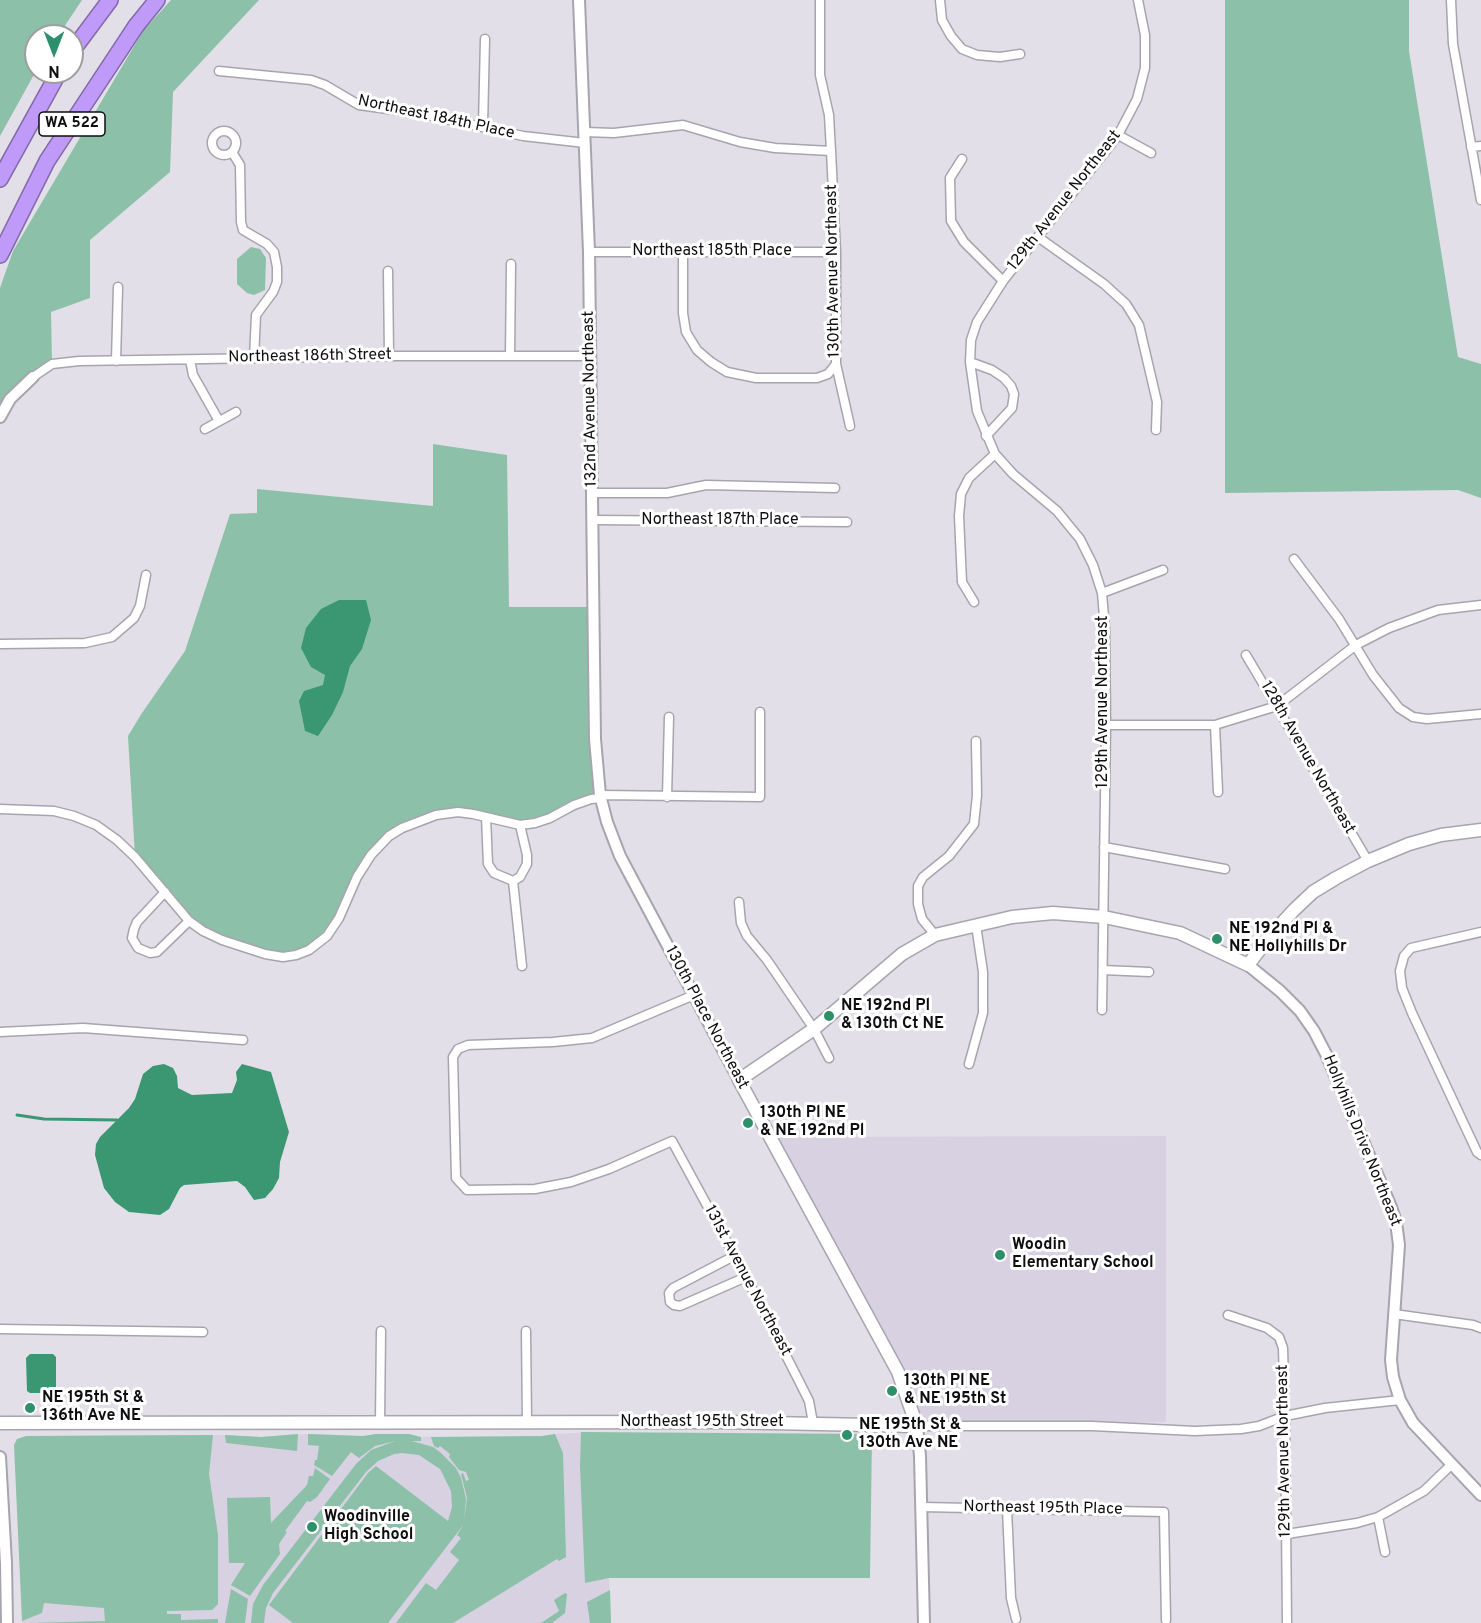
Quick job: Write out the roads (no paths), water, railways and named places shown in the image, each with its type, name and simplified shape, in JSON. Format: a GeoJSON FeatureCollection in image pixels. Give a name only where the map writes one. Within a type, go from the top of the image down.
{"type":"FeatureCollection","features":[{"type":"Feature","properties":{"kind":"highway"},"geometry":{"type":"LineString","coordinates":[[84,35],[110,0]]}},
{"type":"Feature","properties":{"kind":"highway","name":"WA 522"},"geometry":{"type":"LineString","coordinates":[[0,255],[48,161],[136,26],[157,0]]}},
{"type":"Feature","properties":{"kind":"highway","name":"WA 522"},"geometry":{"type":"LineString","coordinates":[[0,179],[52,84]]}},
{"type":"Feature","properties":{"kind":"main road"},"geometry":{"type":"LineString","coordinates":[[739,1080],[814,1029],[902,954],[935,935],[1012,917],[1053,913],[1104,917],[1180,933],[1248,965],[1270,936],[1313,892],[1368,861],[1408,844],[1441,835],[1481,830]]}},
{"type":"Feature","properties":{"kind":"main road","name":"130th Place Northeast"},"geometry":{"type":"LineString","coordinates":[[739,1080],[898,1372],[916,1426]]}},
{"type":"Feature","properties":{"kind":"main road","name":"Northeast 195th Street"},"geometry":{"type":"LineString","coordinates":[[0,1423],[526,1422],[813,1423],[916,1426]]}},
{"type":"Feature","properties":{"kind":"street","name":"132nd Avenue Northeast"},"geometry":{"type":"LineString","coordinates":[[579,0],[589,252],[595,739],[600,796]]}},
{"type":"Feature","properties":{"kind":"street"},"geometry":{"type":"LineString","coordinates":[[585,132],[614,134],[682,125],[740,142],[831,151],[829,115],[820,75],[820,0]]}},
{"type":"Feature","properties":{"kind":"street"},"geometry":{"type":"LineString","coordinates":[[940,0],[942,20],[962,49],[977,55],[1000,57],[1020,54]]}},
{"type":"Feature","properties":{"kind":"street","name":"129th Avenue Northeast"},"geometry":{"type":"LineString","coordinates":[[1102,1010],[1106,724],[1105,628],[1102,593],[1093,565],[1080,539],[1057,511],[1013,474],[994,454],[976,411],[970,362],[971,340],[977,322],[1003,281],[1118,135],[1137,99],[1144,68],[1146,35],[1138,0]]}},
{"type":"Feature","properties":{"kind":"street"},"geometry":{"type":"LineString","coordinates":[[1451,0],[1453,44],[1481,200]]}},
{"type":"Feature","properties":{"kind":"street"},"geometry":{"type":"LineString","coordinates":[[483,126],[484,39]]}},
{"type":"Feature","properties":{"kind":"street","name":"Northeast 184th Place"},"geometry":{"type":"LineString","coordinates":[[219,71],[311,80],[325,85],[359,105],[423,114],[523,136],[585,143]]}},
{"type":"Feature","properties":{"kind":"street"},"geometry":{"type":"LineString","coordinates":[[1118,135],[1151,153]]}},
{"type":"Feature","properties":{"kind":"street"},"geometry":{"type":"LineString","coordinates":[[1471,147],[1481,146]]}},
{"type":"Feature","properties":{"kind":"street","name":"130th Avenue Northeast"},"geometry":{"type":"LineString","coordinates":[[831,151],[836,252],[836,364],[850,426]]}},
{"type":"Feature","properties":{"kind":"street"},"geometry":{"type":"LineString","coordinates":[[232,152],[240,165],[243,230],[267,244],[274,252],[277,267],[277,282],[273,292],[256,315],[254,358]]}},
{"type":"Feature","properties":{"kind":"street"},"geometry":{"type":"LineString","coordinates":[[962,159],[950,178],[951,221],[964,242],[1003,281]]}},
{"type":"Feature","properties":{"kind":"street"},"geometry":{"type":"LineString","coordinates":[[1038,237],[1104,284],[1126,304],[1139,325],[1157,402],[1156,430]]}},
{"type":"Feature","properties":{"kind":"street","name":"Northeast 185th Place"},"geometry":{"type":"LineString","coordinates":[[589,252],[836,252]]}},
{"type":"Feature","properties":{"kind":"street"},"geometry":{"type":"LineString","coordinates":[[683,252],[683,313],[686,332],[697,350],[711,362],[728,372],[756,378],[817,378],[828,374],[836,364]]}},
{"type":"Feature","properties":{"kind":"street"},"geometry":{"type":"LineString","coordinates":[[510,356],[511,264]]}},
{"type":"Feature","properties":{"kind":"street"},"geometry":{"type":"LineString","coordinates":[[388,270],[388,356]]}},
{"type":"Feature","properties":{"kind":"street"},"geometry":{"type":"LineString","coordinates":[[116,361],[118,287]]}},
{"type":"Feature","properties":{"kind":"street","name":"Northeast 186th Street"},"geometry":{"type":"LineString","coordinates":[[33,376],[52,364],[79,361],[388,356],[591,356]]}},
{"type":"Feature","properties":{"kind":"street"},"geometry":{"type":"LineString","coordinates":[[190,360],[193,375],[219,421]]}},
{"type":"Feature","properties":{"kind":"street"},"geometry":{"type":"LineString","coordinates":[[970,362],[992,370],[1004,378],[1014,394],[1012,408],[986,436]]}},
{"type":"Feature","properties":{"kind":"street"},"geometry":{"type":"LineString","coordinates":[[0,417],[10,399],[33,376]]}},
{"type":"Feature","properties":{"kind":"street"},"geometry":{"type":"LineString","coordinates":[[205,429],[236,412]]}},
{"type":"Feature","properties":{"kind":"street"},"geometry":{"type":"LineString","coordinates":[[975,602],[962,582],[959,516],[961,494],[969,478],[994,454]]}},
{"type":"Feature","properties":{"kind":"street"},"geometry":{"type":"LineString","coordinates":[[592,493],[667,493],[706,485],[835,488]]}},
{"type":"Feature","properties":{"kind":"street","name":"Northeast 187th Place"},"geometry":{"type":"LineString","coordinates":[[592,520],[847,522]]}},
{"type":"Feature","properties":{"kind":"street"},"geometry":{"type":"LineString","coordinates":[[1294,559],[1339,619],[1373,675],[1399,708],[1413,717],[1427,719],[1481,714]]}},
{"type":"Feature","properties":{"kind":"street"},"geometry":{"type":"LineString","coordinates":[[1102,593],[1163,570]]}},
{"type":"Feature","properties":{"kind":"street"},"geometry":{"type":"LineString","coordinates":[[0,644],[85,643],[112,637],[134,618],[141,606],[146,575]]}},
{"type":"Feature","properties":{"kind":"street"},"geometry":{"type":"LineString","coordinates":[[1106,724],[1215,725],[1277,706],[1356,645],[1389,628],[1438,610],[1481,605]]}},
{"type":"Feature","properties":{"kind":"street","name":"128th Avenue Northeast"},"geometry":{"type":"LineString","coordinates":[[1246,655],[1368,861]]}},
{"type":"Feature","properties":{"kind":"street"},"geometry":{"type":"LineString","coordinates":[[0,809],[54,811],[96,825],[135,857],[189,921],[204,932],[265,954],[283,957],[309,950],[327,936],[339,918],[357,877],[371,855],[389,836],[417,820],[458,812],[520,825],[535,824],[574,805],[600,796],[760,797],[760,712]]}},
{"type":"Feature","properties":{"kind":"street"},"geometry":{"type":"LineString","coordinates":[[667,797],[669,717]]}},
{"type":"Feature","properties":{"kind":"street"},"geometry":{"type":"LineString","coordinates":[[1215,725],[1218,792]]}},
{"type":"Feature","properties":{"kind":"street"},"geometry":{"type":"LineString","coordinates":[[935,935],[922,919],[918,904],[918,886],[923,877],[949,856],[974,824],[977,795],[975,741]]}},
{"type":"Feature","properties":{"kind":"street","name":"130th Place Northeast"},"geometry":{"type":"LineString","coordinates":[[600,796],[620,856],[739,1080]]}},
{"type":"Feature","properties":{"kind":"street"},"geometry":{"type":"LineString","coordinates":[[486,817],[488,864],[494,873],[513,881],[520,877],[526,864],[520,825]]}},
{"type":"Feature","properties":{"kind":"street"},"geometry":{"type":"LineString","coordinates":[[1104,847],[1225,869]]}},
{"type":"Feature","properties":{"kind":"street"},"geometry":{"type":"LineString","coordinates":[[513,881],[522,966]]}},
{"type":"Feature","properties":{"kind":"street"},"geometry":{"type":"LineString","coordinates":[[165,892],[137,922],[132,938],[138,948],[150,953],[157,951],[189,921]]}},
{"type":"Feature","properties":{"kind":"street"},"geometry":{"type":"LineString","coordinates":[[739,902],[741,923],[747,936],[767,960],[814,1029],[829,1058]]}},
{"type":"Feature","properties":{"kind":"street"},"geometry":{"type":"LineString","coordinates":[[969,1064],[983,1013],[983,972],[976,925]]}},
{"type":"Feature","properties":{"kind":"street"},"geometry":{"type":"LineString","coordinates":[[1479,1153],[1412,1013],[1402,988],[1400,971],[1404,956],[1411,948],[1481,932]]}},
{"type":"Feature","properties":{"kind":"street","name":"Hollyhills Drive Northeast"},"geometry":{"type":"LineString","coordinates":[[1248,965],[1280,991],[1300,1011],[1314,1031],[1391,1207],[1396,1222],[1399,1245],[1391,1360],[1400,1401],[1413,1423],[1481,1495]]}},
{"type":"Feature","properties":{"kind":"street"},"geometry":{"type":"LineString","coordinates":[[1103,970],[1149,972]]}},
{"type":"Feature","properties":{"kind":"street","name":"131st Avenue Northeast"},"geometry":{"type":"LineString","coordinates":[[694,995],[592,1038],[468,1045],[458,1049],[453,1057],[456,1178],[467,1190],[535,1189],[571,1182],[609,1169],[672,1141],[746,1277],[808,1401],[813,1423]]}},
{"type":"Feature","properties":{"kind":"street"},"geometry":{"type":"LineString","coordinates":[[0,1032],[83,1028],[243,1040]]}},
{"type":"Feature","properties":{"kind":"street"},"geometry":{"type":"LineString","coordinates":[[734,1256],[673,1288],[669,1293],[670,1302],[680,1306],[746,1277]]}},
{"type":"Feature","properties":{"kind":"street"},"geometry":{"type":"LineString","coordinates":[[1394,1314],[1481,1328]]}},
{"type":"Feature","properties":{"kind":"street","name":"129th Avenue Northeast"},"geometry":{"type":"LineString","coordinates":[[1228,1315],[1267,1328],[1280,1337],[1283,1348],[1287,1623]]}},
{"type":"Feature","properties":{"kind":"street"},"geometry":{"type":"LineString","coordinates":[[0,1329],[203,1332]]}},
{"type":"Feature","properties":{"kind":"street"},"geometry":{"type":"LineString","coordinates":[[380,1422],[381,1331]]}},
{"type":"Feature","properties":{"kind":"street"},"geometry":{"type":"LineString","coordinates":[[526,1331],[526,1422]]}},
{"type":"Feature","properties":{"kind":"street","name":"Northeast 195th Street"},"geometry":{"type":"LineString","coordinates":[[916,1426],[1092,1426],[1195,1431],[1241,1429],[1259,1426],[1285,1416],[1325,1408],[1400,1401]]}},
{"type":"Feature","properties":{"kind":"street"},"geometry":{"type":"LineString","coordinates":[[916,1426],[920,1456],[924,1623]]}},
{"type":"Feature","properties":{"kind":"street"},"geometry":{"type":"LineString","coordinates":[[0,1457],[7,1623]]}},
{"type":"Feature","properties":{"kind":"street"},"geometry":{"type":"LineString","coordinates":[[1287,1534],[1357,1523],[1378,1517],[1424,1491],[1452,1464]]}},
{"type":"Feature","properties":{"kind":"street","name":"Northeast 195th Place"},"geometry":{"type":"LineString","coordinates":[[922,1507],[1164,1512],[1166,1620]]}},
{"type":"Feature","properties":{"kind":"street"},"geometry":{"type":"LineString","coordinates":[[1007,1509],[1011,1598],[1016,1619]]}},
{"type":"Feature","properties":{"kind":"street"},"geometry":{"type":"LineString","coordinates":[[1378,1517],[1385,1552]]}},
{"type":"Feature","properties":{"kind":"waterway"},"geometry":{"type":"LineString","coordinates":[[17,1115],[44,1119],[117,1120]]}},
{"type":"Feature","properties":{"kind":"place","name":"NE 192nd Pl & NE Hollyhills Dr"},"geometry":{"type":"Point","coordinates":[1217,939]}},
{"type":"Feature","properties":{"kind":"place","name":"NE 192nd Pl & 130th Ct NE"},"geometry":{"type":"Point","coordinates":[829,1016]}},
{"type":"Feature","properties":{"kind":"place","name":"130th Pl NE & NE 192nd Pl"},"geometry":{"type":"Point","coordinates":[748,1123]}},
{"type":"Feature","properties":{"kind":"place","name":"Woodin Elementary School"},"geometry":{"type":"Point","coordinates":[1000,1255]}},
{"type":"Feature","properties":{"kind":"place","name":"130th Pl NE & NE 195th St"},"geometry":{"type":"Point","coordinates":[892,1391]}},
{"type":"Feature","properties":{"kind":"place","name":"NE 195th St & 136th Ave NE"},"geometry":{"type":"Point","coordinates":[30,1408]}},
{"type":"Feature","properties":{"kind":"place","name":"NE 195th St & 130th Ave NE"},"geometry":{"type":"Point","coordinates":[847,1435]}},
{"type":"Feature","properties":{"kind":"place","name":"Woodinville High School"},"geometry":{"type":"Point","coordinates":[312,1527]}}]}
